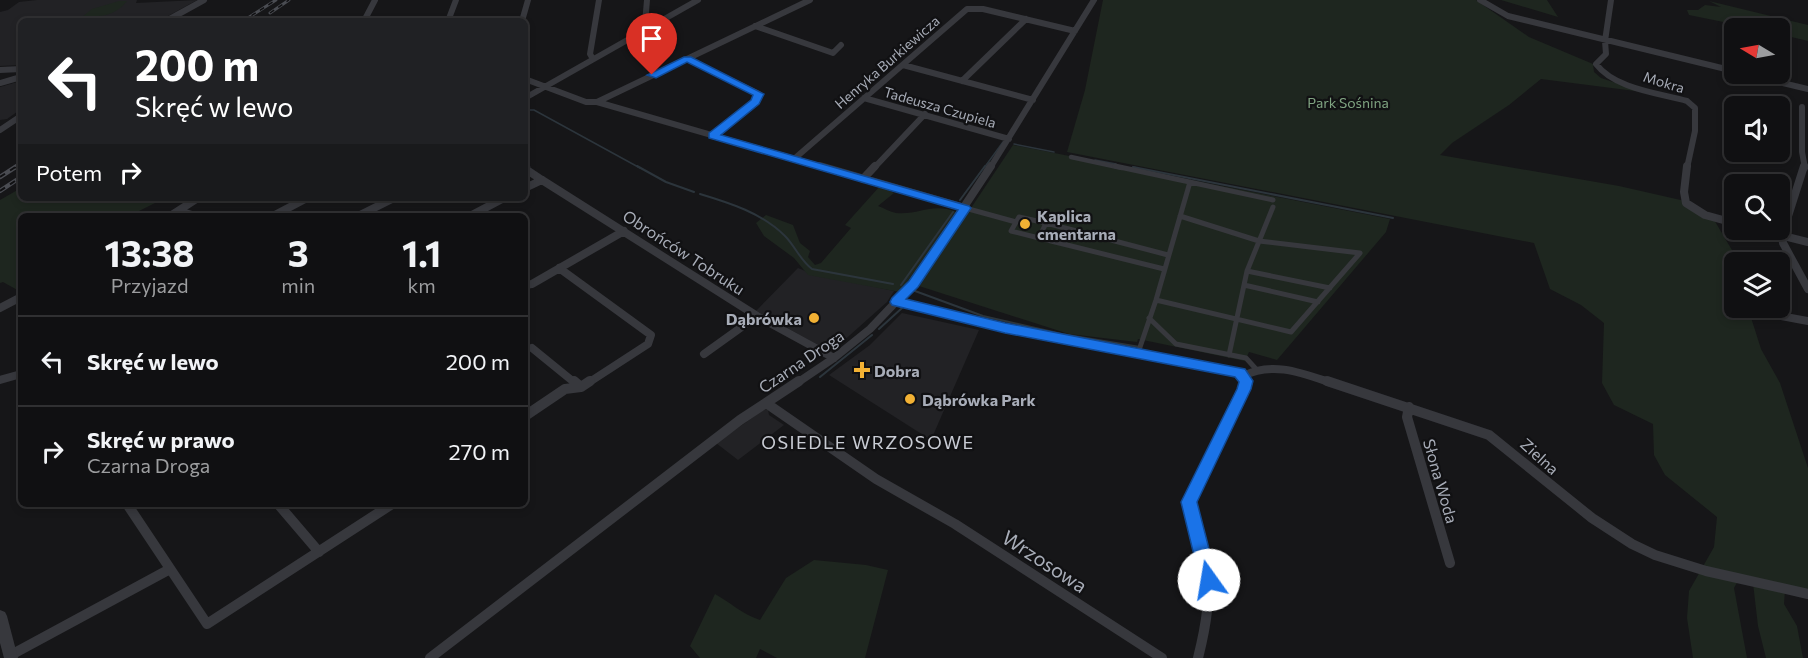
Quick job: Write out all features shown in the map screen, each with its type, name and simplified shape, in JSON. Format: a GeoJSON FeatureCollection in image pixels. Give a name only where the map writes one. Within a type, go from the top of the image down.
{"type":"FeatureCollection","features":[{"type":"Feature","properties":{"kind":"street"},"geometry":{"type":"LineString","coordinates":[[171,18],[204,0]]}},
{"type":"Feature","properties":{"kind":"street"},"geometry":{"type":"LineString","coordinates":[[366,18],[375,0]]}},
{"type":"Feature","properties":{"kind":"street"},"geometry":{"type":"LineString","coordinates":[[448,18],[456,0]]}},
{"type":"Feature","properties":{"kind":"street"},"geometry":{"type":"LineString","coordinates":[[523,18],[528,0]]}},
{"type":"Feature","properties":{"kind":"street"},"geometry":{"type":"LineString","coordinates":[[593,59],[590,54],[599,0]]}},
{"type":"Feature","properties":{"kind":"street"},"geometry":{"type":"LineString","coordinates":[[647,0],[645,24],[651,27]]}},
{"type":"Feature","properties":{"kind":"street"},"geometry":{"type":"LineString","coordinates":[[528,96],[698,0]]}},
{"type":"Feature","properties":{"kind":"street"},"geometry":{"type":"LineString","coordinates":[[597,102],[810,0]]}},
{"type":"Feature","properties":{"kind":"street","name":"Czarna Droga"},"geometry":{"type":"LineString","coordinates":[[430,658],[740,420],[851,346],[897,302],[913,284],[965,208],[1092,0]]}},
{"type":"Feature","properties":{"kind":"street"},"geometry":{"type":"LineString","coordinates":[[1480,0],[1508,16],[1724,69]]}},
{"type":"Feature","properties":{"kind":"street","name":"Mokra"},"geometry":{"type":"LineString","coordinates":[[1611,0],[1608,28],[1604,39],[1606,54],[1596,64],[1601,72],[1623,82],[1687,101],[1695,108],[1696,127],[1684,198],[1691,208],[1724,220]]}},
{"type":"Feature","properties":{"kind":"street","name":"Henryka Burkiewicza"},"geometry":{"type":"LineString","coordinates":[[794,159],[967,9],[983,9],[1075,31]]}},
{"type":"Feature","properties":{"kind":"street"},"geometry":{"type":"LineString","coordinates":[[962,81],[1026,20]]}},
{"type":"Feature","properties":{"kind":"street"},"geometry":{"type":"LineString","coordinates":[[755,26],[833,53],[841,45]]}},
{"type":"Feature","properties":{"kind":"street"},"geometry":{"type":"LineString","coordinates":[[687,59],[759,94],[755,102],[713,136]]}},
{"type":"Feature","properties":{"kind":"street"},"geometry":{"type":"LineString","coordinates":[[903,65],[1033,100]]}},
{"type":"Feature","properties":{"kind":"street"},"geometry":{"type":"LineString","coordinates":[[0,70],[18,69]]}},
{"type":"Feature","properties":{"kind":"street"},"geometry":{"type":"LineString","coordinates":[[0,83],[18,78]]}},
{"type":"Feature","properties":{"kind":"street"},"geometry":{"type":"LineString","coordinates":[[528,80],[586,102],[597,102],[1016,222]]}},
{"type":"Feature","properties":{"kind":"street"},"geometry":{"type":"LineString","coordinates":[[1787,84],[1808,89]]}},
{"type":"Feature","properties":{"kind":"street","name":"Tadeusza Czupiela"},"geometry":{"type":"LineString","coordinates":[[864,98],[1009,139]]}},
{"type":"Feature","properties":{"kind":"street"},"geometry":{"type":"LineString","coordinates":[[1790,215],[1807,171],[1802,107]]}},
{"type":"Feature","properties":{"kind":"street"},"geometry":{"type":"LineString","coordinates":[[863,179],[925,114]]}},
{"type":"Feature","properties":{"kind":"street"},"geometry":{"type":"LineString","coordinates":[[0,130],[18,118]]}},
{"type":"Feature","properties":{"kind":"street"},"geometry":{"type":"LineString","coordinates":[[1071,158],[1273,200]]}},
{"type":"Feature","properties":{"kind":"street","name":"Obrońców Tobruku"},"geometry":{"type":"LineString","coordinates":[[528,171],[757,316],[834,358]]}},
{"type":"Feature","properties":{"kind":"street"},"geometry":{"type":"LineString","coordinates":[[528,187],[542,180]]}},
{"type":"Feature","properties":{"kind":"street"},"geometry":{"type":"LineString","coordinates":[[1138,353],[1156,300],[1190,182]]}},
{"type":"Feature","properties":{"kind":"street"},"geometry":{"type":"LineString","coordinates":[[175,213],[194,201]]}},
{"type":"Feature","properties":{"kind":"street"},"geometry":{"type":"LineString","coordinates":[[279,213],[301,201]]}},
{"type":"Feature","properties":{"kind":"street"},"geometry":{"type":"LineString","coordinates":[[364,213],[388,201]]}},
{"type":"Feature","properties":{"kind":"street"},"geometry":{"type":"LineString","coordinates":[[476,213],[498,201]]}},
{"type":"Feature","properties":{"kind":"street"},"geometry":{"type":"LineString","coordinates":[[1229,355],[1247,271],[1273,207]]}},
{"type":"Feature","properties":{"kind":"street"},"geometry":{"type":"LineString","coordinates":[[179,211],[185,213]]}},
{"type":"Feature","properties":{"kind":"street"},"geometry":{"type":"LineString","coordinates":[[1156,300],[1291,332],[1360,253],[1259,241],[1180,216]]}},
{"type":"Feature","properties":{"kind":"street"},"geometry":{"type":"LineString","coordinates":[[1164,268],[1011,231],[1019,217],[1168,255]]}},
{"type":"Feature","properties":{"kind":"street"},"geometry":{"type":"LineString","coordinates":[[1039,237],[1046,223]]}},
{"type":"Feature","properties":{"kind":"street"},"geometry":{"type":"LineString","coordinates":[[528,284],[624,231]]}},
{"type":"Feature","properties":{"kind":"street"},"geometry":{"type":"LineString","coordinates":[[1790,238],[1808,242]]}},
{"type":"Feature","properties":{"kind":"street"},"geometry":{"type":"LineString","coordinates":[[1783,240],[1808,289]]}},
{"type":"Feature","properties":{"kind":"street"},"geometry":{"type":"LineString","coordinates":[[528,414],[565,389],[581,387],[648,344],[651,335],[559,268]]}},
{"type":"Feature","properties":{"kind":"street"},"geometry":{"type":"LineString","coordinates":[[1247,271],[1330,288]]}},
{"type":"Feature","properties":{"kind":"street"},"geometry":{"type":"LineString","coordinates":[[1244,285],[1318,302]]}},
{"type":"Feature","properties":{"kind":"street"},"geometry":{"type":"LineString","coordinates":[[0,308],[18,299]]}},
{"type":"Feature","properties":{"kind":"street"},"geometry":{"type":"LineString","coordinates":[[897,302],[1005,328],[1240,373],[1244,376],[1246,381],[1244,389],[1189,502],[1206,565],[1210,599],[1208,621],[1198,658]]}},
{"type":"Feature","properties":{"kind":"street"},"geometry":{"type":"LineString","coordinates":[[704,354],[757,316]]}},
{"type":"Feature","properties":{"kind":"street"},"geometry":{"type":"LineString","coordinates":[[1149,318],[1176,344],[1246,358],[1256,369],[1244,376]]}},
{"type":"Feature","properties":{"kind":"street"},"geometry":{"type":"LineString","coordinates":[[1790,318],[1808,321]]}},
{"type":"Feature","properties":{"kind":"street"},"geometry":{"type":"LineString","coordinates":[[532,348],[581,387]]}},
{"type":"Feature","properties":{"kind":"street","name":"Zielna"},"geometry":{"type":"LineString","coordinates":[[1256,369],[1265,367],[1293,370],[1495,437],[1549,485],[1629,544],[1659,556],[1738,579],[1808,594]]}},
{"type":"Feature","properties":{"kind":"street"},"geometry":{"type":"LineString","coordinates":[[0,380],[18,375]]}},
{"type":"Feature","properties":{"kind":"street","name":"Wrzosowa"},"geometry":{"type":"LineString","coordinates":[[766,403],[906,496],[955,524],[1162,658]]}},
{"type":"Feature","properties":{"kind":"street","name":"Słona Woda"},"geometry":{"type":"LineString","coordinates":[[1408,407],[1407,417],[1450,564]]}},
{"type":"Feature","properties":{"kind":"street"},"geometry":{"type":"LineString","coordinates":[[129,507],[207,624],[387,507]]}},
{"type":"Feature","properties":{"kind":"street"},"geometry":{"type":"LineString","coordinates":[[281,507],[319,552]]}},
{"type":"Feature","properties":{"kind":"street"},"geometry":{"type":"LineString","coordinates":[[0,616],[11,657],[170,569]]}},
{"type":"Feature","properties":{"kind":"shaded area"},"geometry":{"type":"Polygon","coordinates":[[[137,0],[136,3],[197,0],[164,18],[18,18],[18,65],[0,66],[0,12],[8,10],[19,2],[137,0]]]}},
{"type":"Feature","properties":{"kind":"shaded area"},"geometry":{"type":"Polygon","coordinates":[[[18,82],[18,111],[7,119],[0,120],[0,87],[18,82]]]}},
{"type":"Feature","properties":{"kind":"shaded area"},"geometry":{"type":"Polygon","coordinates":[[[798,268],[810,273],[894,291],[887,302],[831,352],[756,311],[798,268]]]}},
{"type":"Feature","properties":{"kind":"shaded area"},"geometry":{"type":"Polygon","coordinates":[[[902,313],[979,330],[931,440],[829,375],[870,345],[902,313]]]}},
{"type":"Feature","properties":{"kind":"shaded area"},"geometry":{"type":"Polygon","coordinates":[[[765,409],[768,410],[769,415],[784,425],[738,460],[716,443],[765,409]]]}},
{"type":"Feature","properties":{"kind":"green space","name":"Park Sośnina"},"geometry":{"type":"Polygon","coordinates":[[[1103,0],[1476,0],[1529,37],[1593,64],[1594,72],[1601,78],[1643,92],[1541,79],[1509,105],[1452,143],[1440,155],[1619,186],[1685,201],[1713,218],[1733,252],[1724,252],[1724,318],[1751,318],[1761,349],[1780,383],[1808,468],[1808,594],[1785,589],[1784,604],[1797,626],[1803,658],[1766,658],[1758,626],[1753,583],[1739,579],[1734,588],[1747,658],[1693,658],[1687,618],[1689,591],[1714,547],[1717,517],[1665,475],[1654,455],[1653,424],[1614,405],[1602,383],[1604,323],[1581,305],[1550,289],[1534,243],[1067,152],[1085,90],[1103,0]]]}},
{"type":"Feature","properties":{"kind":"green space"},"geometry":{"type":"Polygon","coordinates":[[[1501,0],[1547,0],[1558,17],[1501,0]]]}},
{"type":"Feature","properties":{"kind":"green space"},"geometry":{"type":"Polygon","coordinates":[[[127,1],[112,13],[82,17],[92,9],[127,1]]]}},
{"type":"Feature","properties":{"kind":"green space"},"geometry":{"type":"Polygon","coordinates":[[[1709,1],[1779,18],[1724,18],[1724,22],[1689,15],[1687,10],[1698,10],[1705,5],[1721,7],[1709,1]]]}},
{"type":"Feature","properties":{"kind":"green space"},"geometry":{"type":"Polygon","coordinates":[[[1790,21],[1808,25],[1808,41],[1790,37],[1790,21]]]}},
{"type":"Feature","properties":{"kind":"green space"},"geometry":{"type":"Polygon","coordinates":[[[1013,145],[1390,219],[1386,232],[1277,360],[1249,352],[1245,361],[1138,339],[1137,342],[1069,334],[919,286],[1013,145]]]}},
{"type":"Feature","properties":{"kind":"green space"},"geometry":{"type":"Polygon","coordinates":[[[880,186],[894,193],[878,206],[892,212],[905,213],[940,208],[957,212],[900,292],[808,275],[794,258],[764,236],[756,223],[766,215],[793,225],[800,243],[810,251],[808,257],[815,265],[821,263],[851,228],[845,225],[880,186]]]}},
{"type":"Feature","properties":{"kind":"green space"},"geometry":{"type":"Polygon","coordinates":[[[18,190],[18,201],[159,201],[135,213],[18,213],[18,290],[3,282],[0,283],[0,200],[18,190]]]}},
{"type":"Feature","properties":{"kind":"green space"},"geometry":{"type":"Polygon","coordinates":[[[814,560],[866,565],[888,570],[865,658],[777,658],[760,649],[756,658],[700,658],[690,646],[715,594],[742,612],[760,620],[786,578],[814,560]]]}},
{"type":"Feature","properties":{"kind":"waterway"},"geometry":{"type":"LineString","coordinates":[[528,110],[534,110],[640,168]]}},
{"type":"Feature","properties":{"kind":"waterway"},"geometry":{"type":"LineString","coordinates":[[984,168],[1003,142]]}},
{"type":"Feature","properties":{"kind":"waterway"},"geometry":{"type":"LineString","coordinates":[[1014,144],[1054,152]]}},
{"type":"Feature","properties":{"kind":"waterway"},"geometry":{"type":"LineString","coordinates":[[1095,160],[1116,164]]}},
{"type":"Feature","properties":{"kind":"waterway"},"geometry":{"type":"LineString","coordinates":[[637,166],[666,182],[694,192]]}},
{"type":"Feature","properties":{"kind":"waterway"},"geometry":{"type":"LineString","coordinates":[[960,200],[985,166]]}},
{"type":"Feature","properties":{"kind":"waterway"},"geometry":{"type":"LineString","coordinates":[[1137,168],[1133,167],[1393,218]]}},
{"type":"Feature","properties":{"kind":"waterway"},"geometry":{"type":"LineString","coordinates":[[700,194],[734,205],[766,221],[785,236],[812,269],[893,284]]}},
{"type":"Feature","properties":{"kind":"waterway"},"geometry":{"type":"LineString","coordinates":[[901,285],[953,212]]}},
{"type":"Feature","properties":{"kind":"waterway"},"geometry":{"type":"LineString","coordinates":[[915,291],[983,316],[1062,334],[1140,347]]}},
{"type":"Feature","properties":{"kind":"waterway"},"geometry":{"type":"LineString","coordinates":[[879,329],[902,308]]}},
{"type":"Feature","properties":{"kind":"waterway"},"geometry":{"type":"LineString","coordinates":[[820,377],[872,335]]}},
{"type":"Feature","properties":{"kind":"railway"},"geometry":{"type":"LineString","coordinates":[[248,18],[276,0]]}},
{"type":"Feature","properties":{"kind":"railway"},"geometry":{"type":"LineString","coordinates":[[270,13],[289,0]]}},
{"type":"Feature","properties":{"kind":"railway"},"geometry":{"type":"LineString","coordinates":[[0,177],[17,166]]}},
{"type":"Feature","properties":{"kind":"railway"},"geometry":{"type":"LineString","coordinates":[[0,191],[18,179]]}},
{"type":"Feature","properties":{"kind":"place","name":"Kaplica cmentarna"},"geometry":{"type":"Point","coordinates":[1025,224]}},
{"type":"Feature","properties":{"kind":"place","name":"Dąbrówka"},"geometry":{"type":"Point","coordinates":[814,318]}},
{"type":"Feature","properties":{"kind":"place","name":"Dobra"},"geometry":{"type":"Point","coordinates":[862,370]}},
{"type":"Feature","properties":{"kind":"place","name":"Dąbrówka Park"},"geometry":{"type":"Point","coordinates":[910,399]}},
{"type":"Feature","properties":{"kind":"district","name":"OSIEDLE WRZOSOWE"},"geometry":{"type":"Point","coordinates":[868,442]}},
{"type":"Feature","properties":{"kind":"route"},"geometry":{"type":"LineString","coordinates":[[652,75],[687,59],[759,94],[755,102],[713,136],[965,208],[913,284],[897,302],[1005,328],[1240,373],[1244,376],[1246,381],[1244,389],[1189,502],[1209,580]]}}]}
